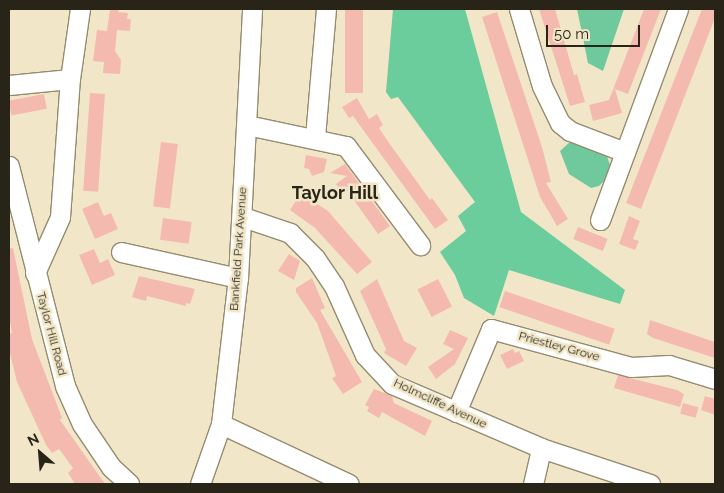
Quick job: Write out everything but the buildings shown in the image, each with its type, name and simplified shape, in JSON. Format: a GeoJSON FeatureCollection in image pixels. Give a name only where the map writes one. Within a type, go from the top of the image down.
{"type":"FeatureCollection","features":[{"type":"Feature","properties":{"kind":"street"},"geometry":{"type":"LineString","coordinates":[[35,273],[60,217],[70,79],[80,9]]}},
{"type":"Feature","properties":{"kind":"street","name":"Bankfield Park Avenue"},"geometry":{"type":"LineString","coordinates":[[200,484],[221,424],[238,278],[243,217],[252,9]]}},
{"type":"Feature","properties":{"kind":"street"},"geometry":{"type":"LineString","coordinates":[[519,9],[542,86],[560,123],[570,131],[625,152]]}},
{"type":"Feature","properties":{"kind":"street"},"geometry":{"type":"LineString","coordinates":[[600,220],[678,9]]}},
{"type":"Feature","properties":{"kind":"street"},"geometry":{"type":"LineString","coordinates":[[315,137],[322,11]]}},
{"type":"Feature","properties":{"kind":"street"},"geometry":{"type":"LineString","coordinates":[[9,85],[70,79]]}},
{"type":"Feature","properties":{"kind":"street"},"geometry":{"type":"LineString","coordinates":[[247,125],[340,143],[351,150],[420,245]]}},
{"type":"Feature","properties":{"kind":"street","name":"Taylor Hill Road"},"geometry":{"type":"LineString","coordinates":[[9,166],[64,386],[82,424],[111,467],[130,484]]}},
{"type":"Feature","properties":{"kind":"street","name":"Holmcliffe Avenue"},"geometry":{"type":"LineString","coordinates":[[243,217],[290,233],[315,258],[334,286],[365,355],[392,384],[541,448],[650,484]]}},
{"type":"Feature","properties":{"kind":"street"},"geometry":{"type":"LineString","coordinates":[[121,252],[238,278]]}},
{"type":"Feature","properties":{"kind":"street","name":"Priestley Grove"},"geometry":{"type":"LineString","coordinates":[[456,412],[491,328],[631,366],[669,365],[715,378]]}},
{"type":"Feature","properties":{"kind":"street"},"geometry":{"type":"LineString","coordinates":[[221,424],[349,484]]}},
{"type":"Feature","properties":{"kind":"street"},"geometry":{"type":"LineString","coordinates":[[532,484],[541,448]]}},
{"type":"Feature","properties":{"kind":"green space"},"geometry":{"type":"Polygon","coordinates":[[[393,9],[465,9],[521,212],[625,290],[620,304],[509,270],[494,316],[464,298],[455,275],[440,252],[466,231],[458,216],[475,202],[398,97],[391,99],[386,92],[393,9]]]}},
{"type":"Feature","properties":{"kind":"green space"},"geometry":{"type":"Polygon","coordinates":[[[577,9],[624,9],[603,71],[588,63],[577,9]]]}},
{"type":"Feature","properties":{"kind":"green space"},"geometry":{"type":"Polygon","coordinates":[[[571,141],[606,153],[611,168],[607,178],[599,186],[591,188],[569,174],[560,151],[571,141]]]}},
{"type":"Feature","properties":{"kind":"district","name":"Taylor Hill"},"geometry":{"type":"Point","coordinates":[335,193]}}]}
